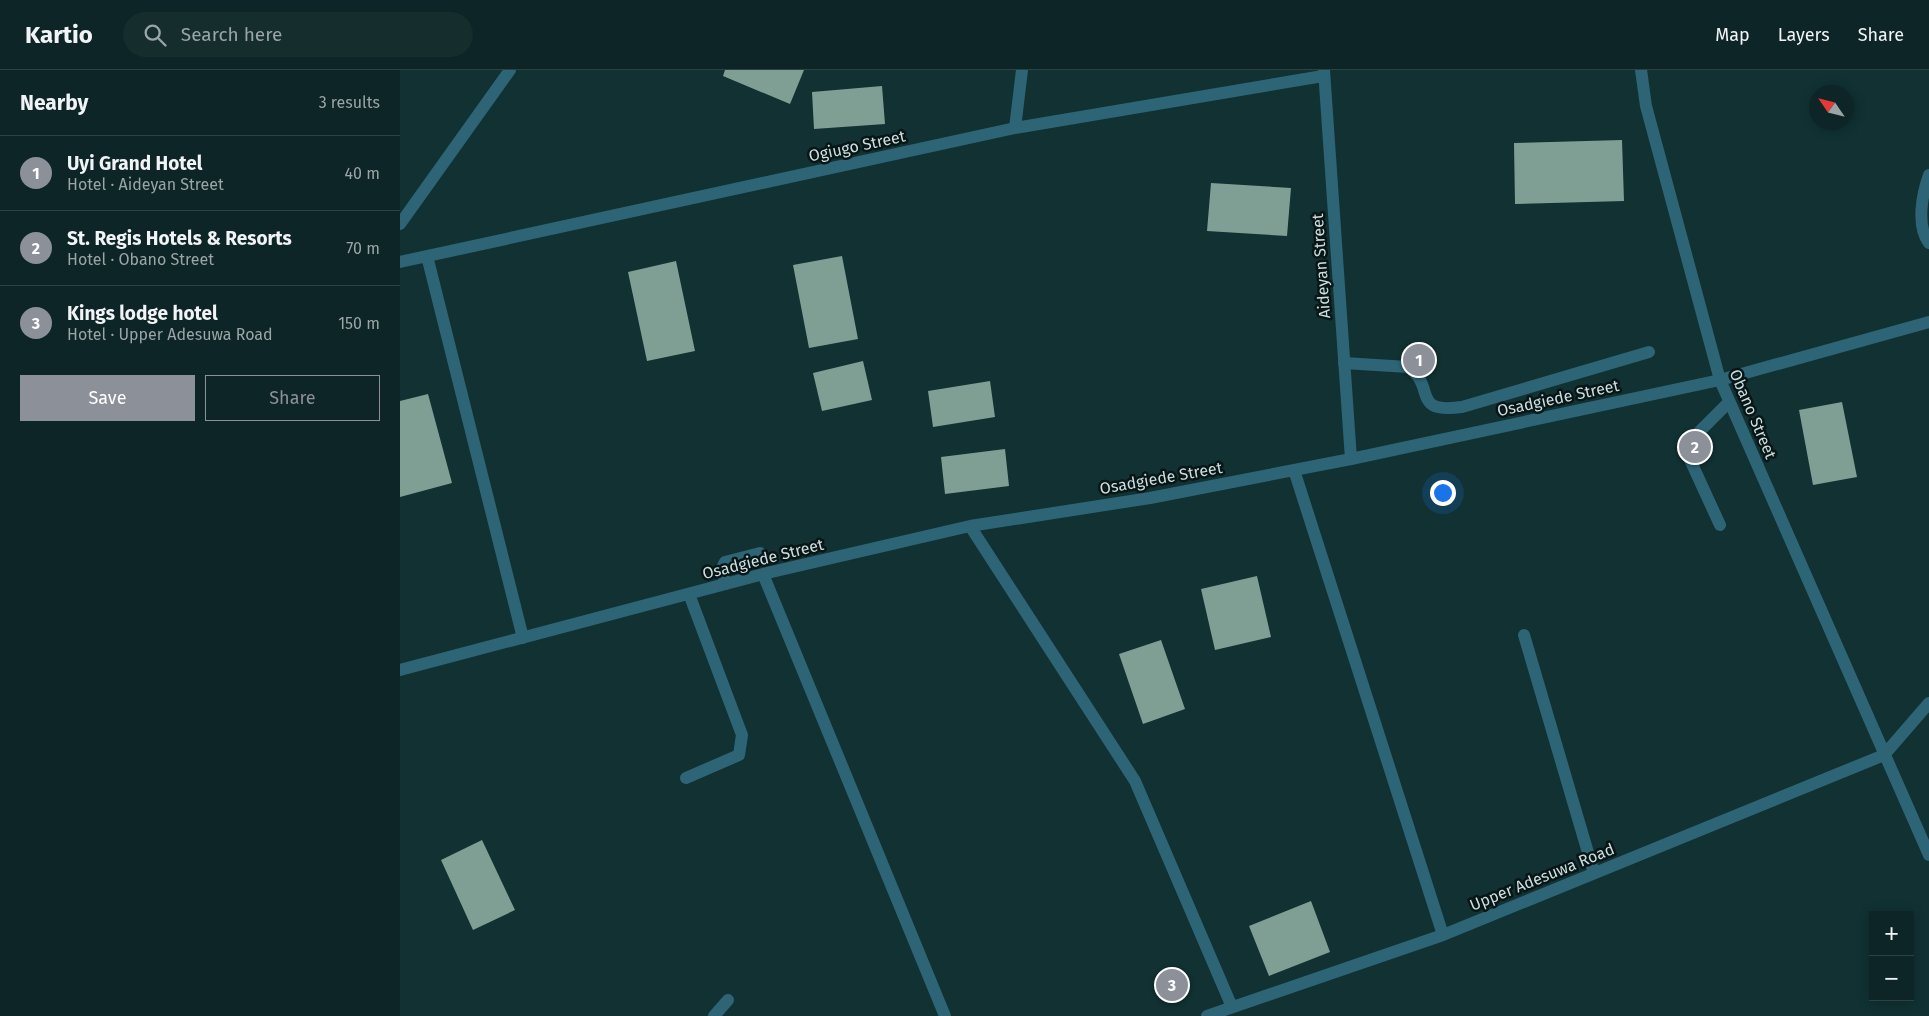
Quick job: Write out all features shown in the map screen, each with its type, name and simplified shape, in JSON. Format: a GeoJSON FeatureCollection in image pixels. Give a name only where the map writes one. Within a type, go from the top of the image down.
{"type":"FeatureCollection","features":[{"type":"Feature","properties":{"kind":"street"},"geometry":{"type":"LineString","coordinates":[[400,224],[510,70]]}},
{"type":"Feature","properties":{"kind":"street"},"geometry":{"type":"LineString","coordinates":[[1015,128],[1022,70]]}},
{"type":"Feature","properties":{"kind":"street","name":"Obano Street"},"geometry":{"type":"LineString","coordinates":[[1641,70],[1646,106],[1720,380],[1929,855]]}},
{"type":"Feature","properties":{"kind":"street","name":"Ogiugo Street"},"geometry":{"type":"LineString","coordinates":[[400,262],[1015,128],[1323,73]]}},
{"type":"Feature","properties":{"kind":"street","name":"Aideyan Street"},"geometry":{"type":"LineString","coordinates":[[1323,73],[1351,459]]}},
{"type":"Feature","properties":{"kind":"street"},"geometry":{"type":"LineString","coordinates":[[1929,175],[1925,186],[1922,220],[1923,235],[1929,243]]}},
{"type":"Feature","properties":{"kind":"street"},"geometry":{"type":"LineString","coordinates":[[427,256],[523,638]]}},
{"type":"Feature","properties":{"kind":"street","name":"Osadgiede Street"},"geometry":{"type":"LineString","coordinates":[[400,670],[763,574],[970,526],[1150,498],[1351,459],[1720,380],[1929,322]]}},
{"type":"Feature","properties":{"kind":"street"},"geometry":{"type":"LineString","coordinates":[[1344,363],[1408,367],[1414,371],[1422,384],[1428,402],[1436,408],[1446,409],[1462,407],[1648,352]]}},
{"type":"Feature","properties":{"kind":"street"},"geometry":{"type":"LineString","coordinates":[[1720,525],[1687,453],[1687,444],[1729,402]]}},
{"type":"Feature","properties":{"kind":"street"},"geometry":{"type":"LineString","coordinates":[[1294,470],[1443,935]]}},
{"type":"Feature","properties":{"kind":"street"},"geometry":{"type":"LineString","coordinates":[[970,526],[1135,781],[1232,1007]]}},
{"type":"Feature","properties":{"kind":"street"},"geometry":{"type":"LineString","coordinates":[[725,584],[722,568],[725,562],[760,553]]}},
{"type":"Feature","properties":{"kind":"street"},"geometry":{"type":"LineString","coordinates":[[763,574],[945,1016]]}},
{"type":"Feature","properties":{"kind":"street"},"geometry":{"type":"LineString","coordinates":[[686,778],[739,755],[742,735],[689,594]]}},
{"type":"Feature","properties":{"kind":"street"},"geometry":{"type":"LineString","coordinates":[[1524,635],[1594,874]]}},
{"type":"Feature","properties":{"kind":"street"},"geometry":{"type":"LineString","coordinates":[[1884,755],[1929,703]]}},
{"type":"Feature","properties":{"kind":"street","name":"Upper Adesuwa Road"},"geometry":{"type":"LineString","coordinates":[[1207,1016],[1443,935],[1884,755]]}},
{"type":"Feature","properties":{"kind":"street"},"geometry":{"type":"LineString","coordinates":[[714,1016],[728,1000]]}},
{"type":"Feature","properties":{"kind":"building"},"geometry":{"type":"Polygon","coordinates":[[[725,70],[804,70],[790,104],[723,76],[725,70]]]}},
{"type":"Feature","properties":{"kind":"building"},"geometry":{"type":"Polygon","coordinates":[[[882,86],[885,124],[814,129],[812,92],[882,86]]]}},
{"type":"Feature","properties":{"kind":"building"},"geometry":{"type":"Polygon","coordinates":[[[1622,140],[1624,201],[1515,204],[1514,143],[1622,140]]]}},
{"type":"Feature","properties":{"kind":"building"},"geometry":{"type":"Polygon","coordinates":[[[1211,183],[1291,188],[1287,236],[1207,231],[1211,183]]]}},
{"type":"Feature","properties":{"kind":"building"},"geometry":{"type":"Polygon","coordinates":[[[842,256],[858,339],[809,348],[793,265],[842,256]]]}},
{"type":"Feature","properties":{"kind":"building"},"geometry":{"type":"Polygon","coordinates":[[[676,261],[695,351],[647,361],[628,272],[676,261]]]}},
{"type":"Feature","properties":{"kind":"building"},"geometry":{"type":"Polygon","coordinates":[[[863,361],[872,400],[822,411],[813,373],[863,361]]]}},
{"type":"Feature","properties":{"kind":"building"},"geometry":{"type":"Polygon","coordinates":[[[990,381],[995,417],[933,427],[928,391],[990,381]]]}},
{"type":"Feature","properties":{"kind":"building"},"geometry":{"type":"Polygon","coordinates":[[[428,394],[452,483],[400,497],[400,401],[428,394]]]}},
{"type":"Feature","properties":{"kind":"building"},"geometry":{"type":"Polygon","coordinates":[[[1842,402],[1857,477],[1813,485],[1799,410],[1842,402]]]}},
{"type":"Feature","properties":{"kind":"building"},"geometry":{"type":"Polygon","coordinates":[[[1005,449],[1009,486],[945,494],[941,457],[1005,449]]]}},
{"type":"Feature","properties":{"kind":"building"},"geometry":{"type":"Polygon","coordinates":[[[1257,576],[1271,637],[1215,650],[1201,589],[1257,576]]]}},
{"type":"Feature","properties":{"kind":"building"},"geometry":{"type":"Polygon","coordinates":[[[1161,640],[1185,709],[1143,724],[1119,654],[1161,640]]]}},
{"type":"Feature","properties":{"kind":"building"},"geometry":{"type":"Polygon","coordinates":[[[482,840],[515,910],[473,930],[441,860],[482,840]]]}},
{"type":"Feature","properties":{"kind":"building"},"geometry":{"type":"Polygon","coordinates":[[[1311,901],[1330,952],[1269,976],[1249,926],[1311,901]]]}},
{"type":"Feature","properties":{"kind":"place","name":"Uyi Grand Hotel"},"geometry":{"type":"Point","coordinates":[1419,360]}},
{"type":"Feature","properties":{"kind":"place","name":"St. Regis Hotels & Resorts"},"geometry":{"type":"Point","coordinates":[1695,447]}},
{"type":"Feature","properties":{"kind":"place","name":"Kings lodge hotel"},"geometry":{"type":"Point","coordinates":[1172,985]}}]}
